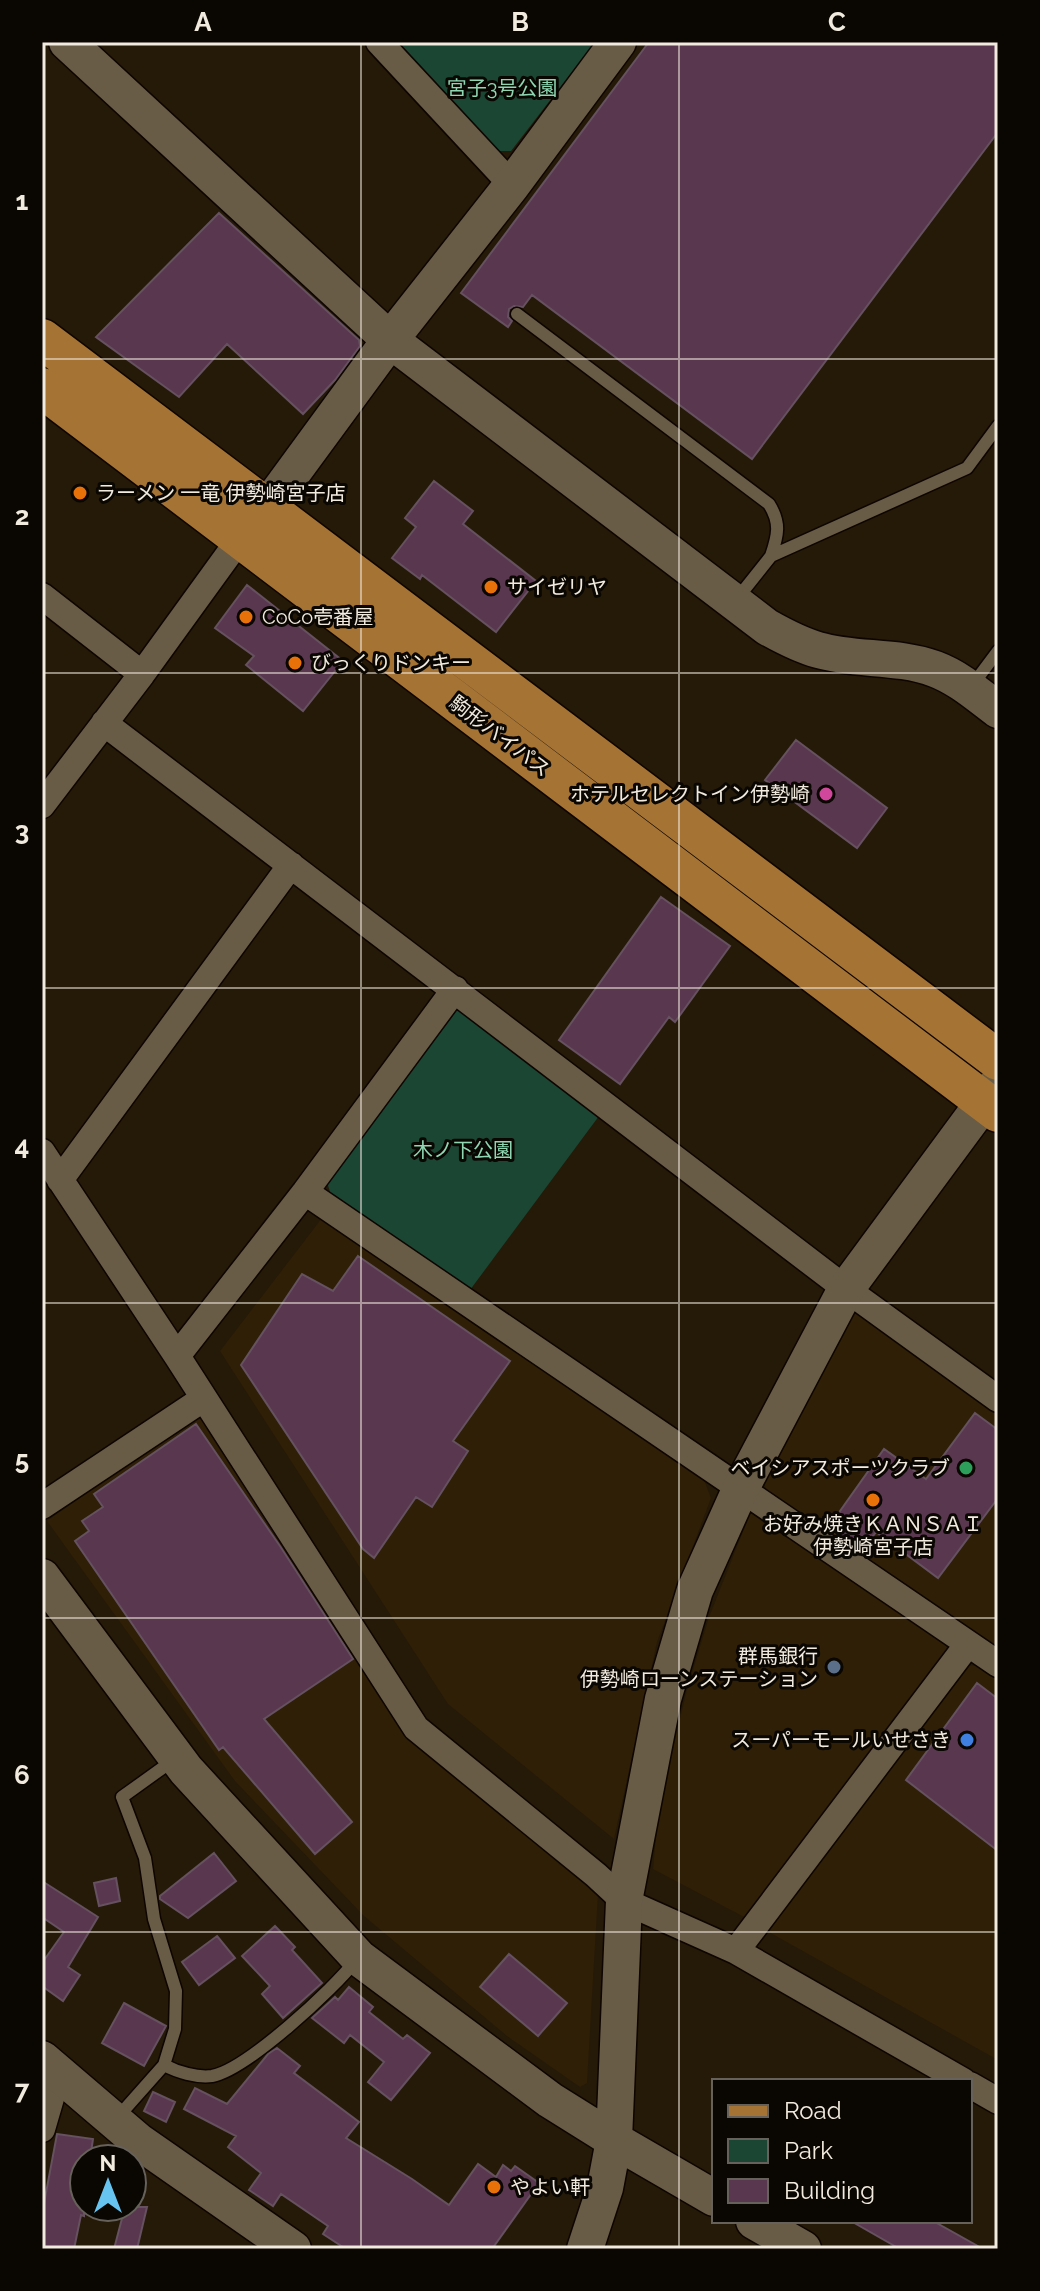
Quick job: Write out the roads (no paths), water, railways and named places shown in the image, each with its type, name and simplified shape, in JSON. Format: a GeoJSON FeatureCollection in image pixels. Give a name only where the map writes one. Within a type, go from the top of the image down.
{"type":"FeatureCollection","features":[{"type":"Feature","properties":{"kind":"main road","name":"駒形バイパス"},"geometry":{"type":"LineString","coordinates":[[42,339],[998,1060]]}},
{"type":"Feature","properties":{"kind":"main road","name":"駒形バイパス"},"geometry":{"type":"LineString","coordinates":[[42,388],[239,540],[994,1099]]}},
{"type":"Feature","properties":{"kind":"street"},"geometry":{"type":"LineString","coordinates":[[67,42],[390,340],[767,627],[793,642],[820,651],[914,662],[957,679],[984,699]]}},
{"type":"Feature","properties":{"kind":"street"},"geometry":{"type":"LineString","coordinates":[[379,42],[512,185]]}},
{"type":"Feature","properties":{"kind":"street"},"geometry":{"type":"LineString","coordinates":[[42,805],[239,540],[266,509],[390,340],[512,185],[618,42]]}},
{"type":"Feature","properties":{"kind":"street"},"geometry":{"type":"LineString","coordinates":[[42,596],[142,674]]}},
{"type":"Feature","properties":{"kind":"street"},"geometry":{"type":"LineString","coordinates":[[104,723],[846,1289],[998,1399]]}},
{"type":"Feature","properties":{"kind":"street"},"geometry":{"type":"LineString","coordinates":[[60,1180],[291,865]]}},
{"type":"Feature","properties":{"kind":"street"},"geometry":{"type":"LineString","coordinates":[[177,1356],[305,1192],[455,989]]}},
{"type":"Feature","properties":{"kind":"street"},"geometry":{"type":"LineString","coordinates":[[585,2249],[605,2188],[614,2140],[624,1901],[663,1699],[695,1590],[740,1490],[846,1289],[994,1099]]}},
{"type":"Feature","properties":{"kind":"street"},"geometry":{"type":"LineString","coordinates":[[42,1152],[416,1728],[624,1901],[736,1951],[960,2079]]}},
{"type":"Feature","properties":{"kind":"street"},"geometry":{"type":"LineString","coordinates":[[305,1192],[998,1664]]}},
{"type":"Feature","properties":{"kind":"street"},"geometry":{"type":"LineString","coordinates":[[42,1506],[203,1399]]}},
{"type":"Feature","properties":{"kind":"street"},"geometry":{"type":"LineString","coordinates":[[42,1577],[177,1758],[359,1958],[550,2100],[712,2197]]}},
{"type":"Feature","properties":{"kind":"street"},"geometry":{"type":"LineString","coordinates":[[736,1951],[968,1644]]}},
{"type":"Feature","properties":{"kind":"street"},"geometry":{"type":"LineString","coordinates":[[50,2066],[138,2141],[293,2249]]}},
{"type":"Feature","properties":{"kind":"street"},"geometry":{"type":"LineString","coordinates":[[42,2129],[50,2066]]}},
{"type":"Feature","properties":{"kind":"street"},"geometry":{"type":"LineString","coordinates":[[972,2086],[998,2101]]}},
{"type":"Feature","properties":{"kind":"street"},"geometry":{"type":"LineString","coordinates":[[758,2223],[803,2249]]}},
{"type":"Feature","properties":{"kind":"lane"},"geometry":{"type":"LineString","coordinates":[[517,314],[769,504],[778,518],[778,534],[771,556],[734,602]]}},
{"type":"Feature","properties":{"kind":"lane"},"geometry":{"type":"LineString","coordinates":[[771,556],[967,468],[998,426]]}},
{"type":"Feature","properties":{"kind":"lane"},"geometry":{"type":"LineString","coordinates":[[984,699],[998,651]]}},
{"type":"Feature","properties":{"kind":"lane"},"geometry":{"type":"LineString","coordinates":[[114,2121],[164,2065],[175,2029],[176,1991],[154,1919],[145,1858],[122,1797],[177,1758]]}},
{"type":"Feature","properties":{"kind":"lane"},"geometry":{"type":"LineString","coordinates":[[164,2065],[175,2071],[210,2076],[231,2069],[282,2031],[339,1982],[359,1958]]}},
{"type":"Feature","properties":{"kind":"place","name":"ラーメン 一竜 伊勢崎宮子店"},"geometry":{"type":"Point","coordinates":[80,493]}},
{"type":"Feature","properties":{"kind":"place","name":"サイゼリヤ"},"geometry":{"type":"Point","coordinates":[491,587]}},
{"type":"Feature","properties":{"kind":"place","name":"CoCo壱番屋"},"geometry":{"type":"Point","coordinates":[246,617]}},
{"type":"Feature","properties":{"kind":"place","name":"びっくりドンキー"},"geometry":{"type":"Point","coordinates":[295,663]}},
{"type":"Feature","properties":{"kind":"place","name":"ホテルセレクトイン伊勢崎"},"geometry":{"type":"Point","coordinates":[826,794]}},
{"type":"Feature","properties":{"kind":"place","name":"ベイシアスポーツクラブ"},"geometry":{"type":"Point","coordinates":[966,1468]}},
{"type":"Feature","properties":{"kind":"place","name":"お好み焼きＫＡＮＳＡＩ 伊勢崎宮子店"},"geometry":{"type":"Point","coordinates":[873,1500]}},
{"type":"Feature","properties":{"kind":"place","name":"群馬銀行 伊勢崎ローンステーション"},"geometry":{"type":"Point","coordinates":[834,1667]}},
{"type":"Feature","properties":{"kind":"place","name":"スーパーモールいせさき"},"geometry":{"type":"Point","coordinates":[967,1740]}},
{"type":"Feature","properties":{"kind":"place","name":"やよい軒"},"geometry":{"type":"Point","coordinates":[494,2187]}},
{"type":"Feature","properties":{"kind":"park label","name":"宮子3号公園"},"geometry":{"type":"Point","coordinates":[502,88]}},
{"type":"Feature","properties":{"kind":"park label","name":"木ノ下公園"},"geometry":{"type":"Point","coordinates":[463,1150]}}]}
